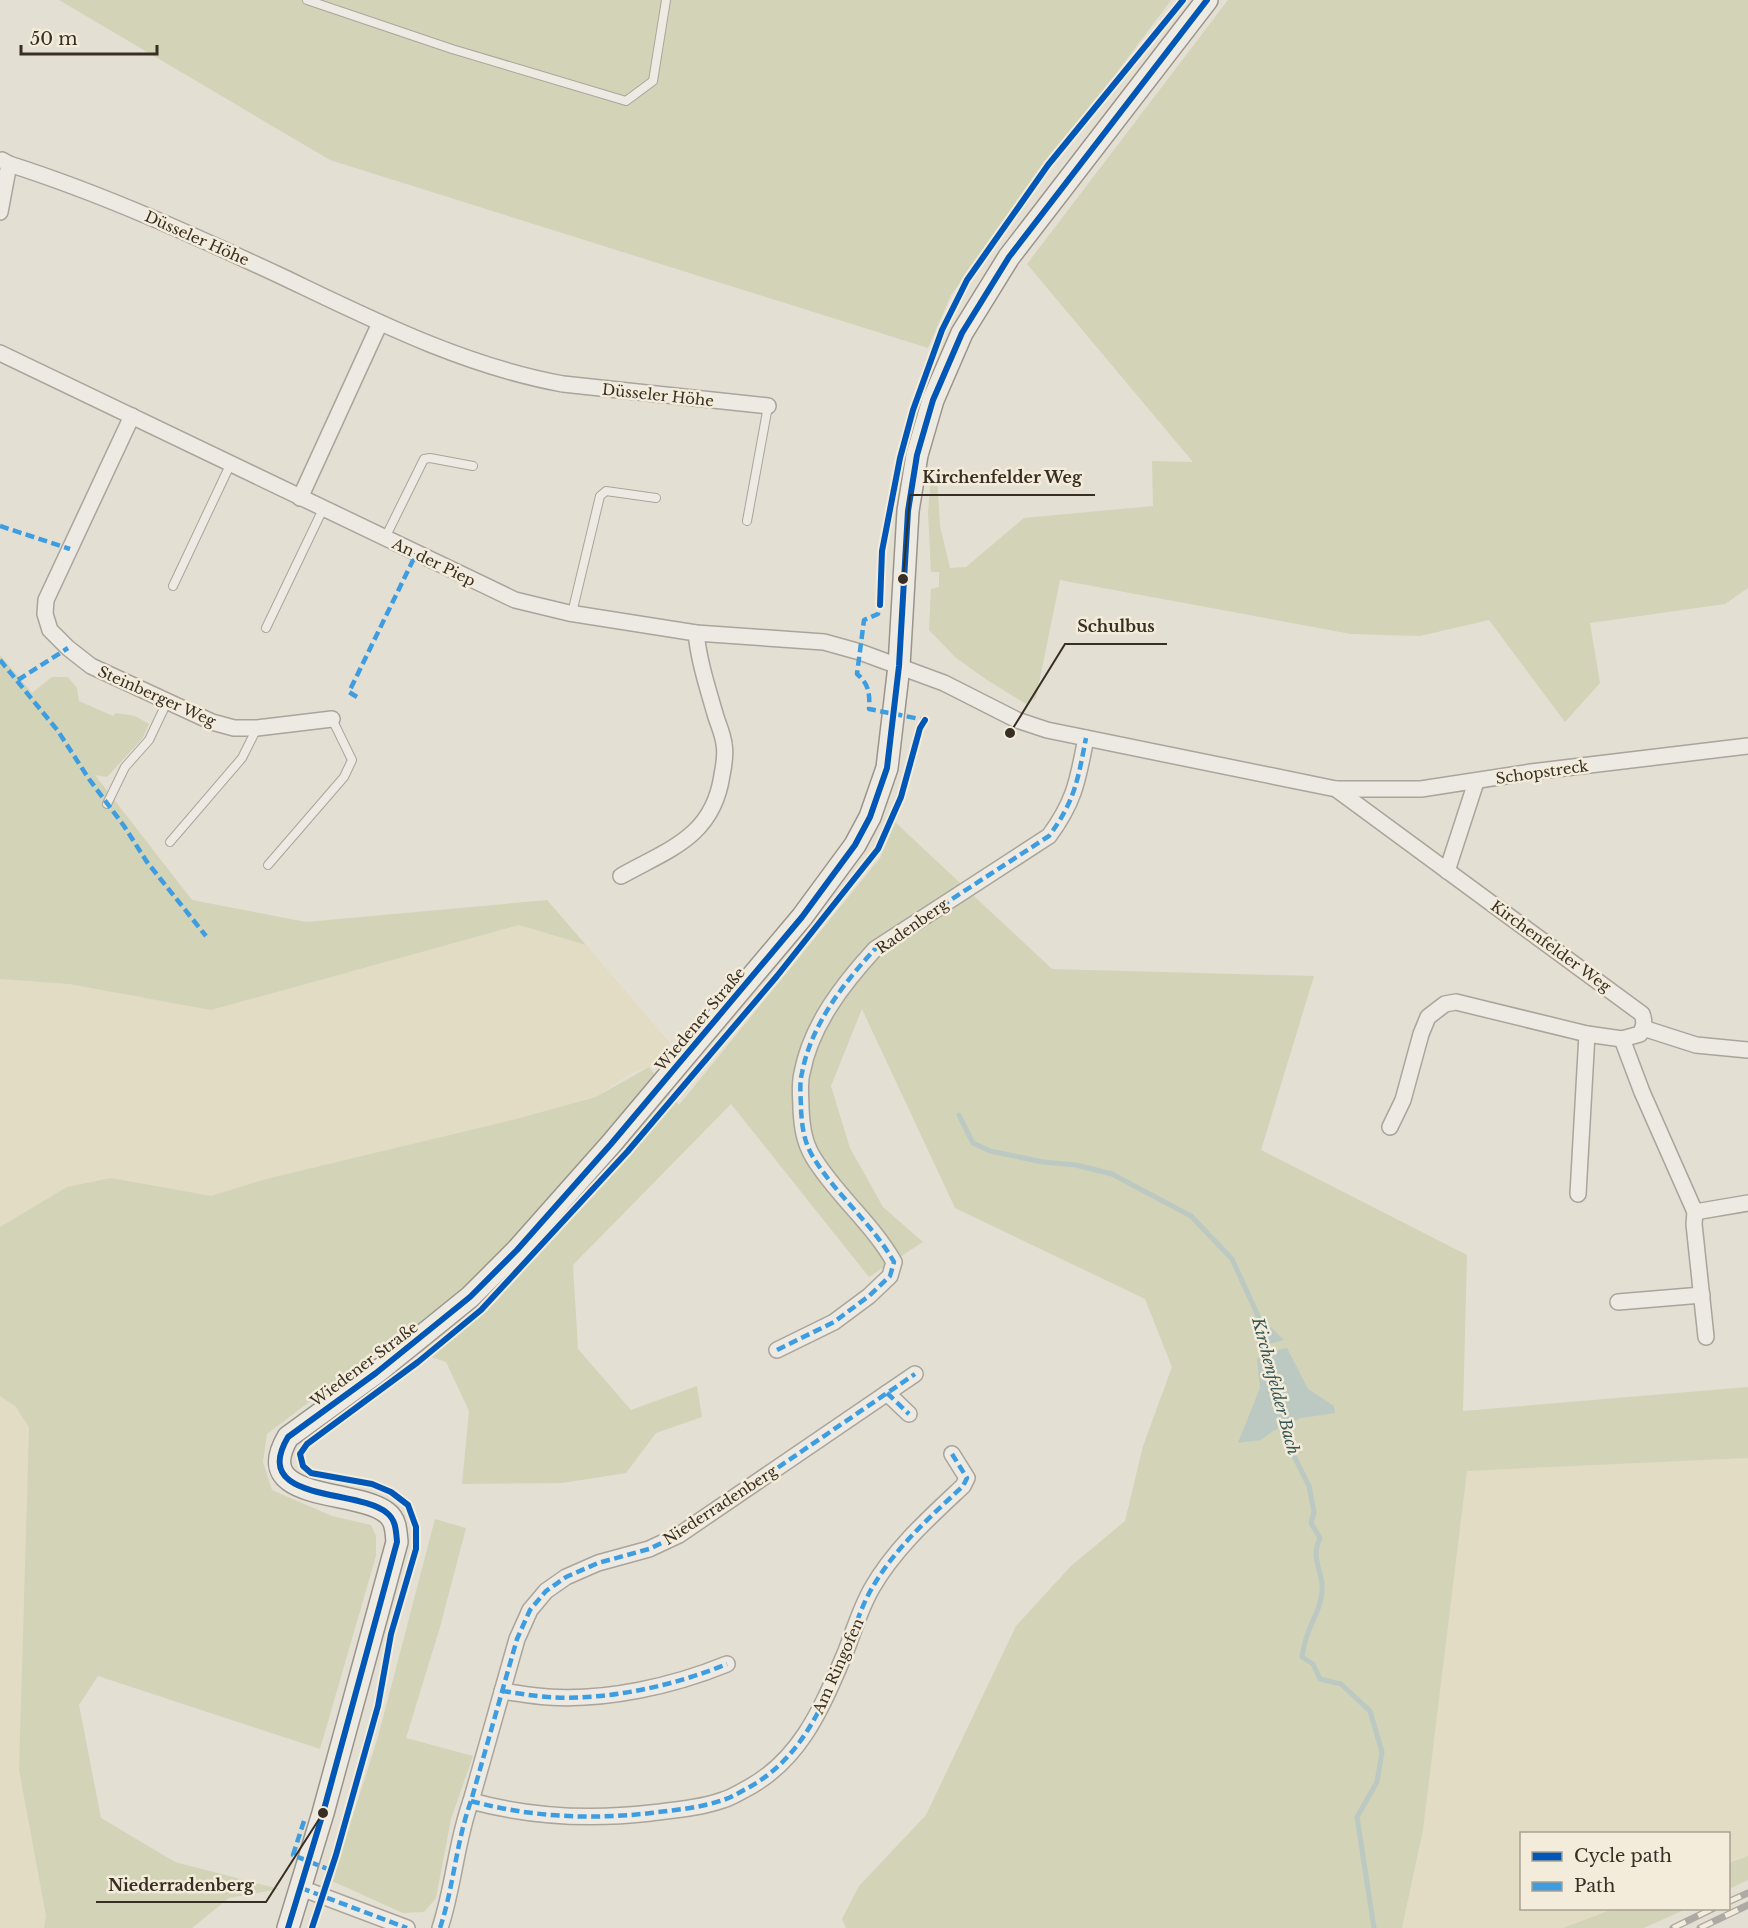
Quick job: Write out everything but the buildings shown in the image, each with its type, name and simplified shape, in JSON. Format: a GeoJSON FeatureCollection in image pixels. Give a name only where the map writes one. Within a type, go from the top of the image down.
{"type":"FeatureCollection","features":[{"type":"Feature","properties":{"kind":"main road","name":"Wiedener Straße"},"geometry":{"type":"LineString","coordinates":[[288,1928],[397,1542],[395,1524],[387,1513],[367,1502],[318,1493],[302,1487],[289,1479],[282,1470],[278,1462],[280,1451],[288,1437],[376,1373],[478,1289],[569,1192],[802,917],[850,853],[870,817],[887,768],[899,666],[908,511],[917,455],[933,400],[962,333],[1009,257],[1207,0]]}},
{"type":"Feature","properties":{"kind":"street"},"geometry":{"type":"LineString","coordinates":[[0,212],[5,161]]}},
{"type":"Feature","properties":{"kind":"street","name":"Düsseler Höhe"},"geometry":{"type":"LineString","coordinates":[[5,161],[129,208],[216,245],[380,323],[488,366],[530,378],[618,391],[768,406]]}},
{"type":"Feature","properties":{"kind":"street"},"geometry":{"type":"LineString","coordinates":[[300,498],[380,323]]}},
{"type":"Feature","properties":{"kind":"street","name":"An der Piep"},"geometry":{"type":"LineString","coordinates":[[0,353],[506,597],[572,613],[696,633],[824,642],[899,666]]}},
{"type":"Feature","properties":{"kind":"street","name":"Steinberger Weg"},"geometry":{"type":"LineString","coordinates":[[132,416],[46,600],[45,615],[50,630],[91,666],[212,722],[234,728],[257,728],[332,719]]}},
{"type":"Feature","properties":{"kind":"street"},"geometry":{"type":"LineString","coordinates":[[621,876],[684,842],[710,815],[717,800],[724,765],[724,744],[698,655],[696,633]]}},
{"type":"Feature","properties":{"kind":"street","name":"Kirchenfelder Weg"},"geometry":{"type":"LineString","coordinates":[[899,666],[944,683],[1017,720],[1047,730],[1336,789],[1407,837],[1447,871],[1628,1002],[1642,1014],[1644,1028]]}},
{"type":"Feature","properties":{"kind":"street","name":"Radenberg"},"geometry":{"type":"LineString","coordinates":[[777,1350],[834,1322],[869,1296],[890,1276],[894,1262],[884,1244],[849,1204],[813,1157],[802,1132],[801,1074],[821,1022],[842,988],[876,949],[1049,836],[1063,818],[1075,791],[1086,738]]}},
{"type":"Feature","properties":{"kind":"street","name":"Schopstreck"},"geometry":{"type":"LineString","coordinates":[[1336,789],[1422,794],[1531,772],[1748,746]]}},
{"type":"Feature","properties":{"kind":"street"},"geometry":{"type":"LineString","coordinates":[[1447,871],[1457,829],[1476,782]]}},
{"type":"Feature","properties":{"kind":"street"},"geometry":{"type":"LineString","coordinates":[[1390,1127],[1403,1100],[1428,1017],[1445,1004],[1456,1002],[1587,1034],[1622,1039],[1640,1034],[1644,1028],[1696,1045],[1748,1050]]}},
{"type":"Feature","properties":{"kind":"street"},"geometry":{"type":"LineString","coordinates":[[1578,1194],[1587,1034]]}},
{"type":"Feature","properties":{"kind":"street"},"geometry":{"type":"LineString","coordinates":[[1622,1039],[1641,1092],[1695,1212],[1694,1224],[1706,1337]]}},
{"type":"Feature","properties":{"kind":"street"},"geometry":{"type":"LineString","coordinates":[[1695,1212],[1748,1203]]}},
{"type":"Feature","properties":{"kind":"street"},"geometry":{"type":"LineString","coordinates":[[1618,1302],[1702,1295]]}},
{"type":"Feature","properties":{"kind":"street","name":"Niederradenberg"},"geometry":{"type":"LineString","coordinates":[[440,1928],[448,1905],[462,1824],[471,1801],[517,1639],[530,1610],[546,1591],[567,1577],[598,1563],[649,1549],[679,1534],[915,1374]]}},
{"type":"Feature","properties":{"kind":"street"},"geometry":{"type":"LineString","coordinates":[[887,1393],[909,1414]]}},
{"type":"Feature","properties":{"kind":"street","name":"Am Ringofen"},"geometry":{"type":"LineString","coordinates":[[471,1801],[503,1810],[557,1816],[605,1817],[688,1808],[725,1800],[763,1780],[790,1755],[811,1727],[824,1703],[872,1588],[896,1554],[921,1525],[963,1486],[967,1478],[952,1454]]}},
{"type":"Feature","properties":{"kind":"street"},"geometry":{"type":"LineString","coordinates":[[502,1691],[548,1697],[610,1695],[674,1683],[727,1664]]}},
{"type":"Feature","properties":{"kind":"street"},"geometry":{"type":"LineString","coordinates":[[301,1888],[406,1928]]}},
{"type":"Feature","properties":{"kind":"lane"},"geometry":{"type":"LineString","coordinates":[[307,0],[452,49],[626,101],[653,81],[666,0]]}},
{"type":"Feature","properties":{"kind":"lane"},"geometry":{"type":"LineString","coordinates":[[747,521],[768,406]]}},
{"type":"Feature","properties":{"kind":"lane"},"geometry":{"type":"LineString","coordinates":[[385,538],[424,459],[430,458],[473,466]]}},
{"type":"Feature","properties":{"kind":"lane"},"geometry":{"type":"LineString","coordinates":[[173,586],[231,463]]}},
{"type":"Feature","properties":{"kind":"lane"},"geometry":{"type":"LineString","coordinates":[[572,613],[600,495],[606,491],[656,498]]}},
{"type":"Feature","properties":{"kind":"lane"},"geometry":{"type":"LineString","coordinates":[[266,628],[323,509]]}},
{"type":"Feature","properties":{"kind":"lane"},"geometry":{"type":"LineString","coordinates":[[107,804],[124,767],[149,740],[167,702]]}},
{"type":"Feature","properties":{"kind":"lane"},"geometry":{"type":"LineString","coordinates":[[268,865],[344,777],[352,760],[332,719]]}},
{"type":"Feature","properties":{"kind":"lane"},"geometry":{"type":"LineString","coordinates":[[170,842],[242,758],[257,728]]}},
{"type":"Feature","properties":{"kind":"shaded area"},"geometry":{"type":"Polygon","coordinates":[[[519,925],[586,945],[670,1043],[649,1067],[633,1072],[596,1097],[516,1119],[266,1179],[211,1196],[164,1188],[68,1187],[0,1227],[0,979],[69,984],[211,1009],[519,925]]]}},
{"type":"Feature","properties":{"kind":"shaded area"},"geometry":{"type":"Polygon","coordinates":[[[0,1396],[15,1406],[29,1427],[19,1770],[46,1916],[44,1928],[0,1928],[0,1396]]]}},
{"type":"Feature","properties":{"kind":"shaded area"},"geometry":{"type":"Polygon","coordinates":[[[1748,1458],[1748,1856],[1730,1863],[1730,1832],[1520,1832],[1520,1910],[1610,1910],[1563,1928],[1402,1928],[1423,1830],[1467,1471],[1748,1458]]]}},
{"type":"Feature","properties":{"kind":"green space"},"geometry":{"type":"Polygon","coordinates":[[[59,0],[1171,0],[951,295],[928,348],[330,160],[59,0]]]}},
{"type":"Feature","properties":{"kind":"green space"},"geometry":{"type":"Polygon","coordinates":[[[1228,0],[1748,0],[1748,588],[1725,604],[1590,623],[1600,683],[1565,722],[1489,620],[1420,636],[1351,634],[1060,580],[1036,698],[1026,704],[955,657],[929,630],[931,589],[939,587],[939,572],[931,572],[928,513],[931,478],[937,479],[940,526],[950,568],[966,567],[1024,518],[1153,506],[1152,461],[1193,462],[1027,264],[1228,0]]]}},
{"type":"Feature","properties":{"kind":"green space"},"geometry":{"type":"Polygon","coordinates":[[[0,655],[32,693],[52,677],[68,677],[77,688],[79,701],[113,716],[116,713],[135,716],[149,724],[142,739],[107,777],[95,775],[192,900],[306,922],[547,900],[586,945],[519,925],[211,1010],[69,984],[0,979],[0,655]]]}},
{"type":"Feature","properties":{"kind":"green space"},"geometry":{"type":"Polygon","coordinates":[[[895,822],[1052,969],[1314,976],[1261,1150],[1467,1255],[1463,1411],[1748,1387],[1748,1458],[1467,1471],[1423,1830],[1402,1928],[846,1928],[842,1919],[859,1886],[926,1815],[1016,1626],[1071,1566],[1125,1521],[1143,1446],[1172,1367],[1145,1299],[955,1208],[862,1009],[831,1086],[850,1148],[883,1207],[923,1242],[869,1277],[731,1104],[573,1265],[578,1349],[631,1410],[697,1386],[702,1417],[656,1433],[626,1473],[562,1483],[462,1484],[469,1411],[446,1362],[388,1342],[267,1434],[263,1462],[272,1490],[332,1516],[371,1525],[376,1536],[376,1556],[320,1749],[98,1676],[79,1705],[101,1818],[175,1862],[279,1889],[229,1898],[192,1928],[44,1928],[46,1916],[19,1770],[29,1427],[15,1406],[0,1396],[0,1227],[67,1187],[111,1178],[211,1196],[266,1179],[516,1119],[596,1097],[649,1067],[679,1105],[880,858],[895,822]]]}},
{"type":"Feature","properties":{"kind":"green space"},"geometry":{"type":"Polygon","coordinates":[[[435,1519],[466,1528],[440,1627],[406,1738],[473,1756],[451,1819],[436,1898],[424,1912],[403,1913],[332,1881],[378,1737],[435,1519]]]}},
{"type":"Feature","properties":{"kind":"green space"},"geometry":{"type":"Polygon","coordinates":[[[1748,1856],[1748,1880],[1730,1889],[1730,1863],[1748,1856]]]}},
{"type":"Feature","properties":{"kind":"green space"},"geometry":{"type":"Polygon","coordinates":[[[1610,1910],[1684,1910],[1644,1928],[1563,1928],[1610,1910]]]}},
{"type":"Feature","properties":{"kind":"water"},"geometry":{"type":"Polygon","coordinates":[[[1259,1316],[1284,1340],[1257,1347],[1254,1325],[1259,1316]]]}},
{"type":"Feature","properties":{"kind":"water"},"geometry":{"type":"Polygon","coordinates":[[[1287,1348],[1308,1389],[1334,1406],[1335,1413],[1301,1418],[1273,1431],[1261,1440],[1238,1443],[1260,1388],[1257,1359],[1266,1352],[1287,1348]]]}},
{"type":"Feature","properties":{"kind":"waterway","name":"Kirchenfelder Bach"},"geometry":{"type":"LineString","coordinates":[[959,1115],[973,1143],[990,1151],[1043,1162],[1076,1165],[1112,1174],[1191,1216],[1232,1259],[1260,1320]]}},
{"type":"Feature","properties":{"kind":"waterway","name":"Kirchenfelder Bach"},"geometry":{"type":"LineString","coordinates":[[1264,1338],[1267,1359]]}},
{"type":"Feature","properties":{"kind":"waterway","name":"Kirchenfelder Bach"},"geometry":{"type":"LineString","coordinates":[[1286,1419],[1293,1442],[1292,1452],[1309,1486],[1314,1512],[1311,1523],[1320,1538],[1316,1556],[1322,1584],[1321,1598],[1302,1657],[1313,1664],[1320,1679],[1341,1684],[1370,1711],[1382,1752],[1377,1782],[1357,1817],[1374,1928]]}},
{"type":"Feature","properties":{"kind":"railway"},"geometry":{"type":"LineString","coordinates":[[1730,1901],[1748,1893]]}},
{"type":"Feature","properties":{"kind":"railway"},"geometry":{"type":"LineString","coordinates":[[1700,1928],[1748,1905]]}},
{"type":"Feature","properties":{"kind":"railway"},"geometry":{"type":"LineString","coordinates":[[1673,1928],[1710,1910]]}},
{"type":"Feature","properties":{"kind":"marked path"},"geometry":{"type":"LineString","coordinates":[[0,526],[70,549]]}},
{"type":"Feature","properties":{"kind":"marked path"},"geometry":{"type":"LineString","coordinates":[[357,697],[349,692],[416,554]]}},
{"type":"Feature","properties":{"kind":"marked path"},"geometry":{"type":"LineString","coordinates":[[880,599],[878,614],[864,620],[857,674],[868,690],[869,709],[925,720],[922,725]]}},
{"type":"Feature","properties":{"kind":"marked path"},"geometry":{"type":"LineString","coordinates":[[18,680],[68,648]]}},
{"type":"Feature","properties":{"kind":"marked path"},"geometry":{"type":"LineString","coordinates":[[0,660],[58,731],[147,862],[206,936]]}},
{"type":"Feature","properties":{"kind":"marked path"},"geometry":{"type":"LineString","coordinates":[[777,1350],[834,1322],[869,1296],[890,1276],[894,1262],[875,1234],[822,1171],[806,1140],[801,1116],[801,1077],[806,1055],[821,1022],[851,976],[875,949],[1049,836],[1070,800],[1086,738]]}},
{"type":"Feature","properties":{"kind":"marked path"},"geometry":{"type":"LineString","coordinates":[[440,1928],[466,1817],[517,1639],[530,1610],[546,1591],[566,1577],[598,1563],[649,1549],[679,1535],[915,1374]]}},
{"type":"Feature","properties":{"kind":"marked path"},"geometry":{"type":"LineString","coordinates":[[887,1393],[909,1414]]}},
{"type":"Feature","properties":{"kind":"marked path"},"geometry":{"type":"LineString","coordinates":[[471,1801],[515,1811],[560,1816],[628,1815],[714,1803],[734,1796],[764,1778],[795,1748],[818,1712],[846,1651],[864,1603],[881,1573],[914,1534],[963,1486],[967,1478],[952,1454]]}},
{"type":"Feature","properties":{"kind":"marked path"},"geometry":{"type":"LineString","coordinates":[[502,1691],[542,1697],[593,1697],[662,1685],[727,1664]]}},
{"type":"Feature","properties":{"kind":"marked path"},"geometry":{"type":"LineString","coordinates":[[304,1821],[293,1855],[330,1870]]}},
{"type":"Feature","properties":{"kind":"marked path"},"geometry":{"type":"LineString","coordinates":[[301,1888],[407,1928]]}},
{"type":"Feature","properties":{"kind":"cycle path"},"geometry":{"type":"LineString","coordinates":[[880,605],[882,551],[900,458],[913,410],[942,330],[967,280],[1048,165],[1183,0]]}},
{"type":"Feature","properties":{"kind":"cycle path"},"geometry":{"type":"LineString","coordinates":[[288,1928],[323,1813],[397,1542],[394,1522],[387,1513],[373,1505],[312,1490],[294,1483],[283,1473],[280,1458],[288,1437],[376,1373],[470,1297],[517,1250],[611,1144],[802,917],[855,845],[870,817],[887,768],[899,666],[908,511],[917,455],[933,400],[962,333],[1009,257],[1207,0]]}},
{"type":"Feature","properties":{"kind":"cycle path"},"geometry":{"type":"LineString","coordinates":[[312,1928],[336,1855],[378,1706],[391,1634],[416,1549],[416,1527],[408,1505],[391,1492],[372,1484],[311,1473],[303,1466],[300,1454],[307,1444],[418,1362],[481,1310],[628,1151],[777,976],[878,849],[901,797],[920,728],[925,720]]}},
{"type":"Feature","properties":{"kind":"place","name":"Kirchenfelder Weg"},"geometry":{"type":"Point","coordinates":[903,579]}},
{"type":"Feature","properties":{"kind":"place","name":"Schulbus"},"geometry":{"type":"Point","coordinates":[1010,733]}},
{"type":"Feature","properties":{"kind":"place","name":"Niederradenberg"},"geometry":{"type":"Point","coordinates":[323,1813]}}]}
